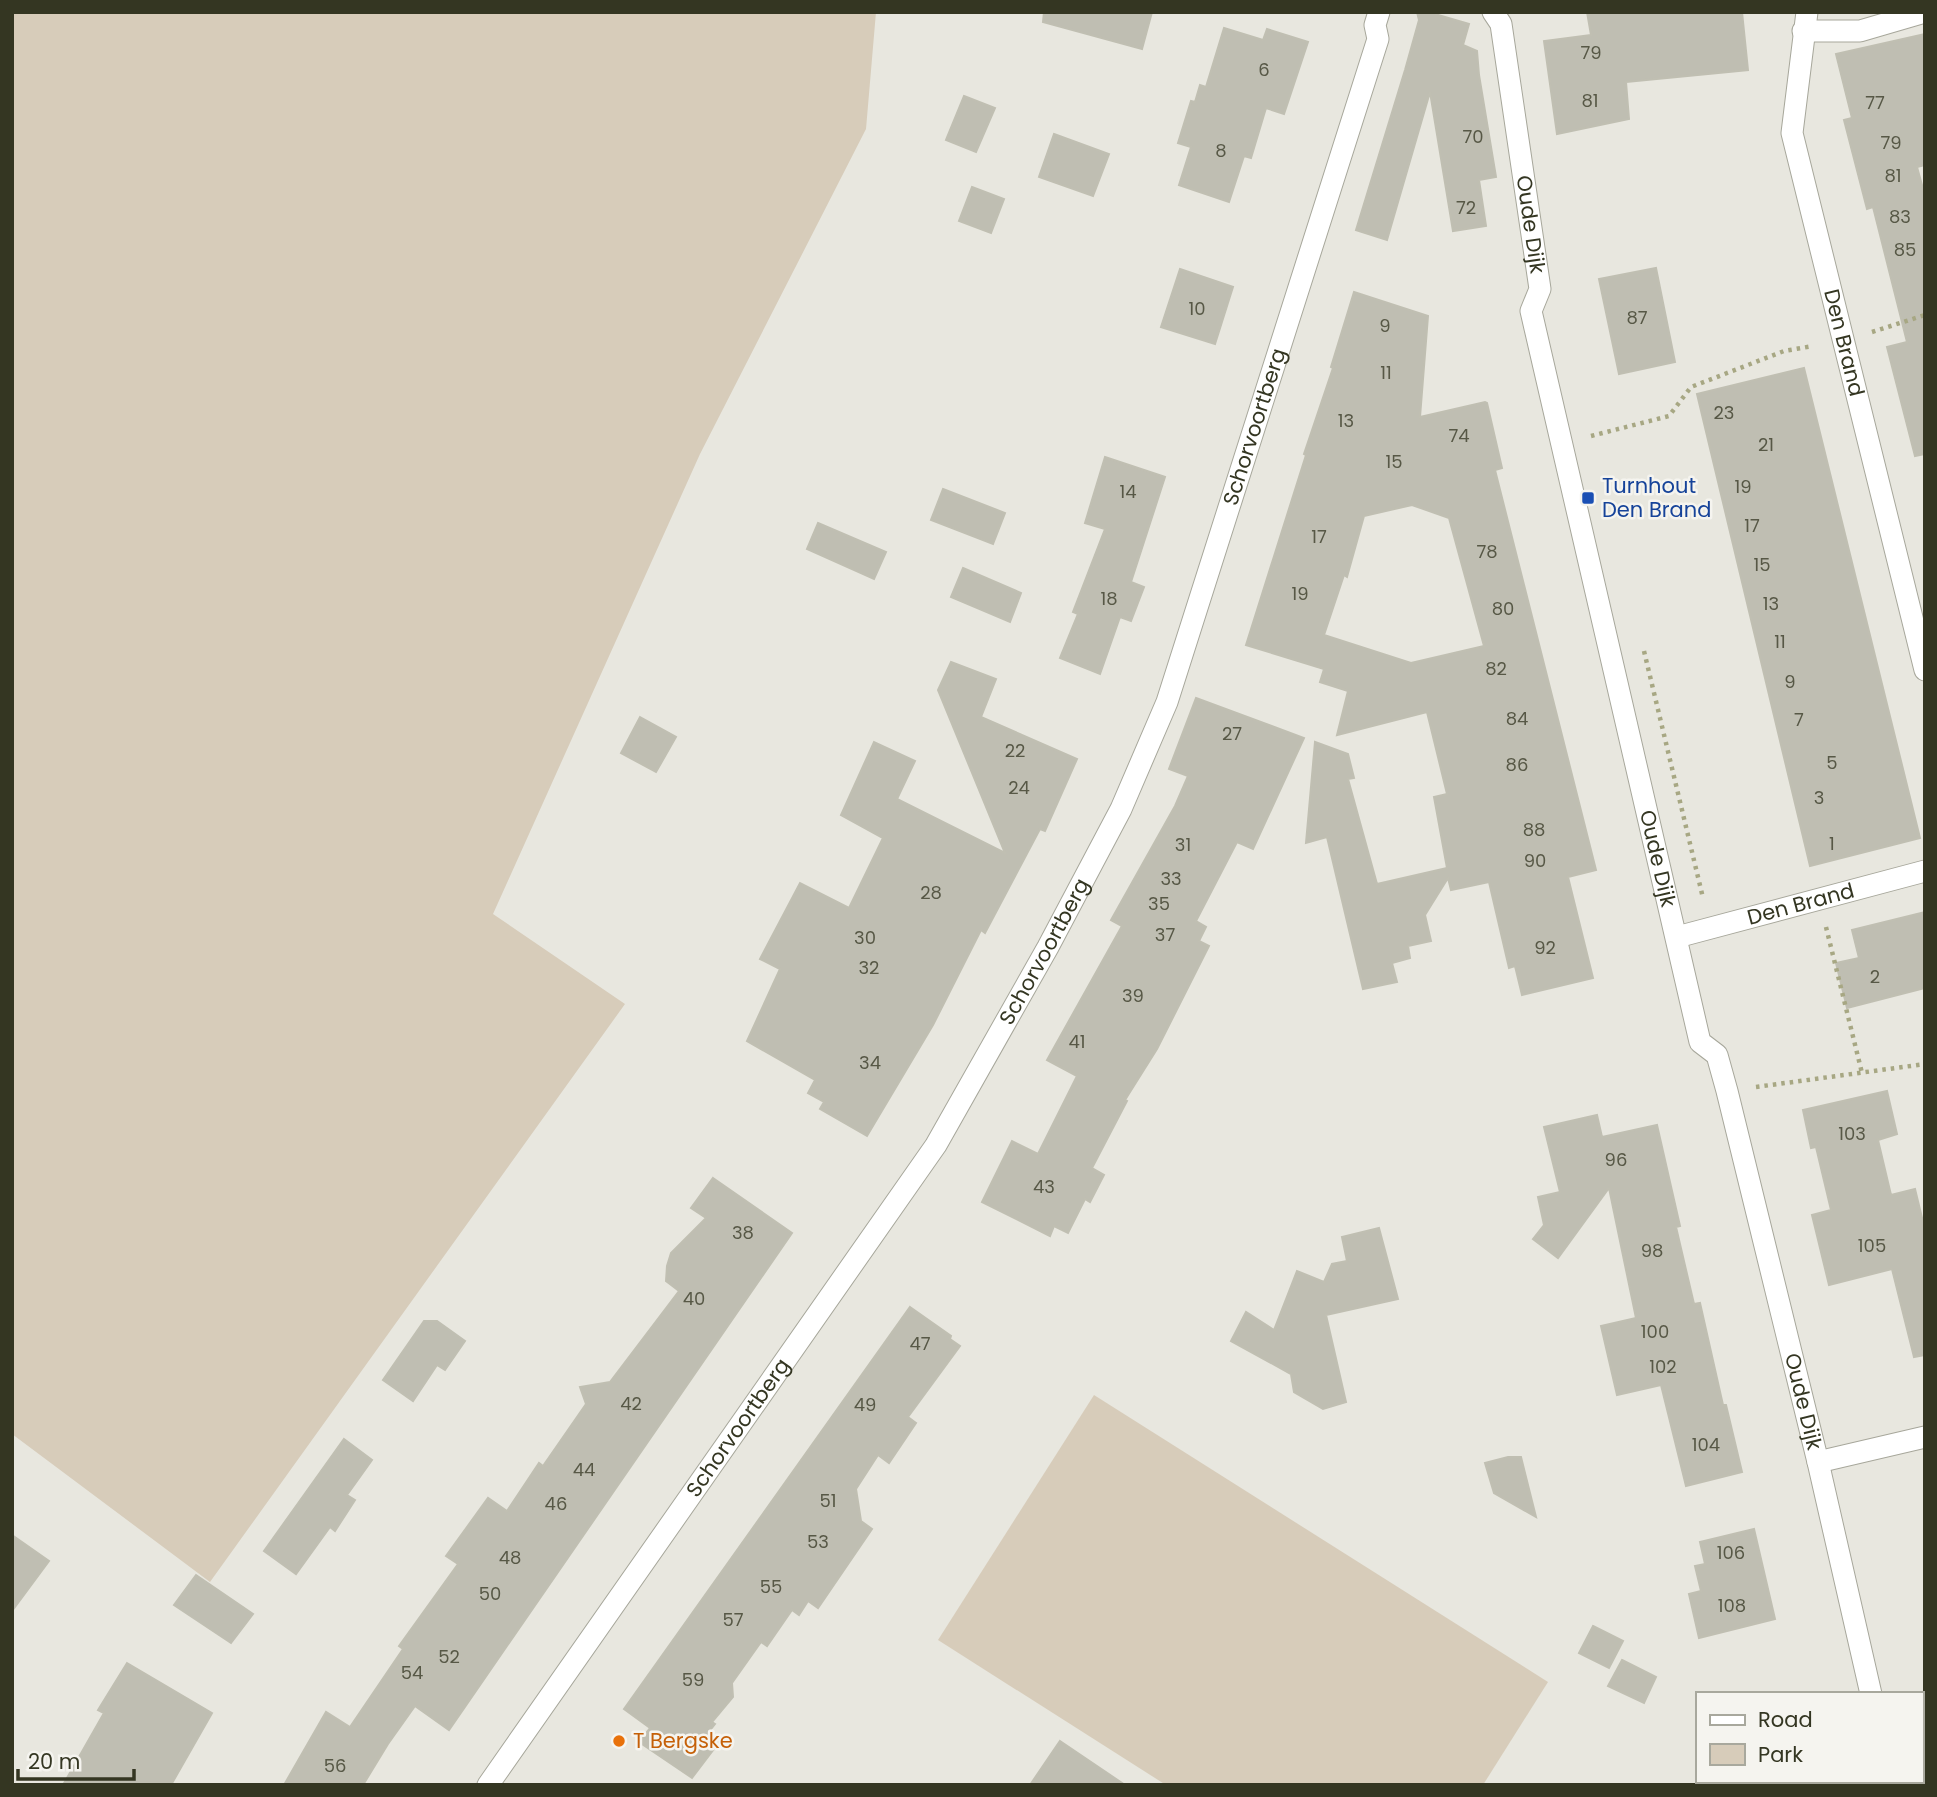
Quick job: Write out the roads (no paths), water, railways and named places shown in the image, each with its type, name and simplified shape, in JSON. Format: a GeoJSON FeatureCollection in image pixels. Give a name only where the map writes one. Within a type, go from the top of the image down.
{"type":"FeatureCollection","features":[{"type":"Feature","properties":{"kind":"street","name":"Schorvoortberg"},"geometry":{"type":"LineString","coordinates":[[488,1785],[936,1145],[1048,947],[1121,809],[1167,702],[1378,39],[1375,25],[1380,12]]}},
{"type":"Feature","properties":{"kind":"street","name":"Oude Dijk"},"geometry":{"type":"LineString","coordinates":[[1493,12],[1501,24],[1540,289],[1531,310],[1700,1042],[1717,1055],[1727,1090],[1818,1462],[1871,1692]]}},
{"type":"Feature","properties":{"kind":"street"},"geometry":{"type":"LineString","coordinates":[[1805,22],[1860,31],[1925,12]]}},
{"type":"Feature","properties":{"kind":"street","name":"Den Brand"},"geometry":{"type":"LineString","coordinates":[[1805,22],[1792,133],[1925,670]]}},
{"type":"Feature","properties":{"kind":"street","name":"Den Brand"},"geometry":{"type":"LineString","coordinates":[[1677,937],[1925,871]]}},
{"type":"Feature","properties":{"kind":"street"},"geometry":{"type":"LineString","coordinates":[[1818,1462],[1925,1437]]}},
{"type":"Feature","properties":{"kind":"place","name":"Turnhout Den Brand"},"geometry":{"type":"Point","coordinates":[1588,498]}},
{"type":"Feature","properties":{"kind":"place","name":"T Bergske"},"geometry":{"type":"Point","coordinates":[619,1741]}}]}
